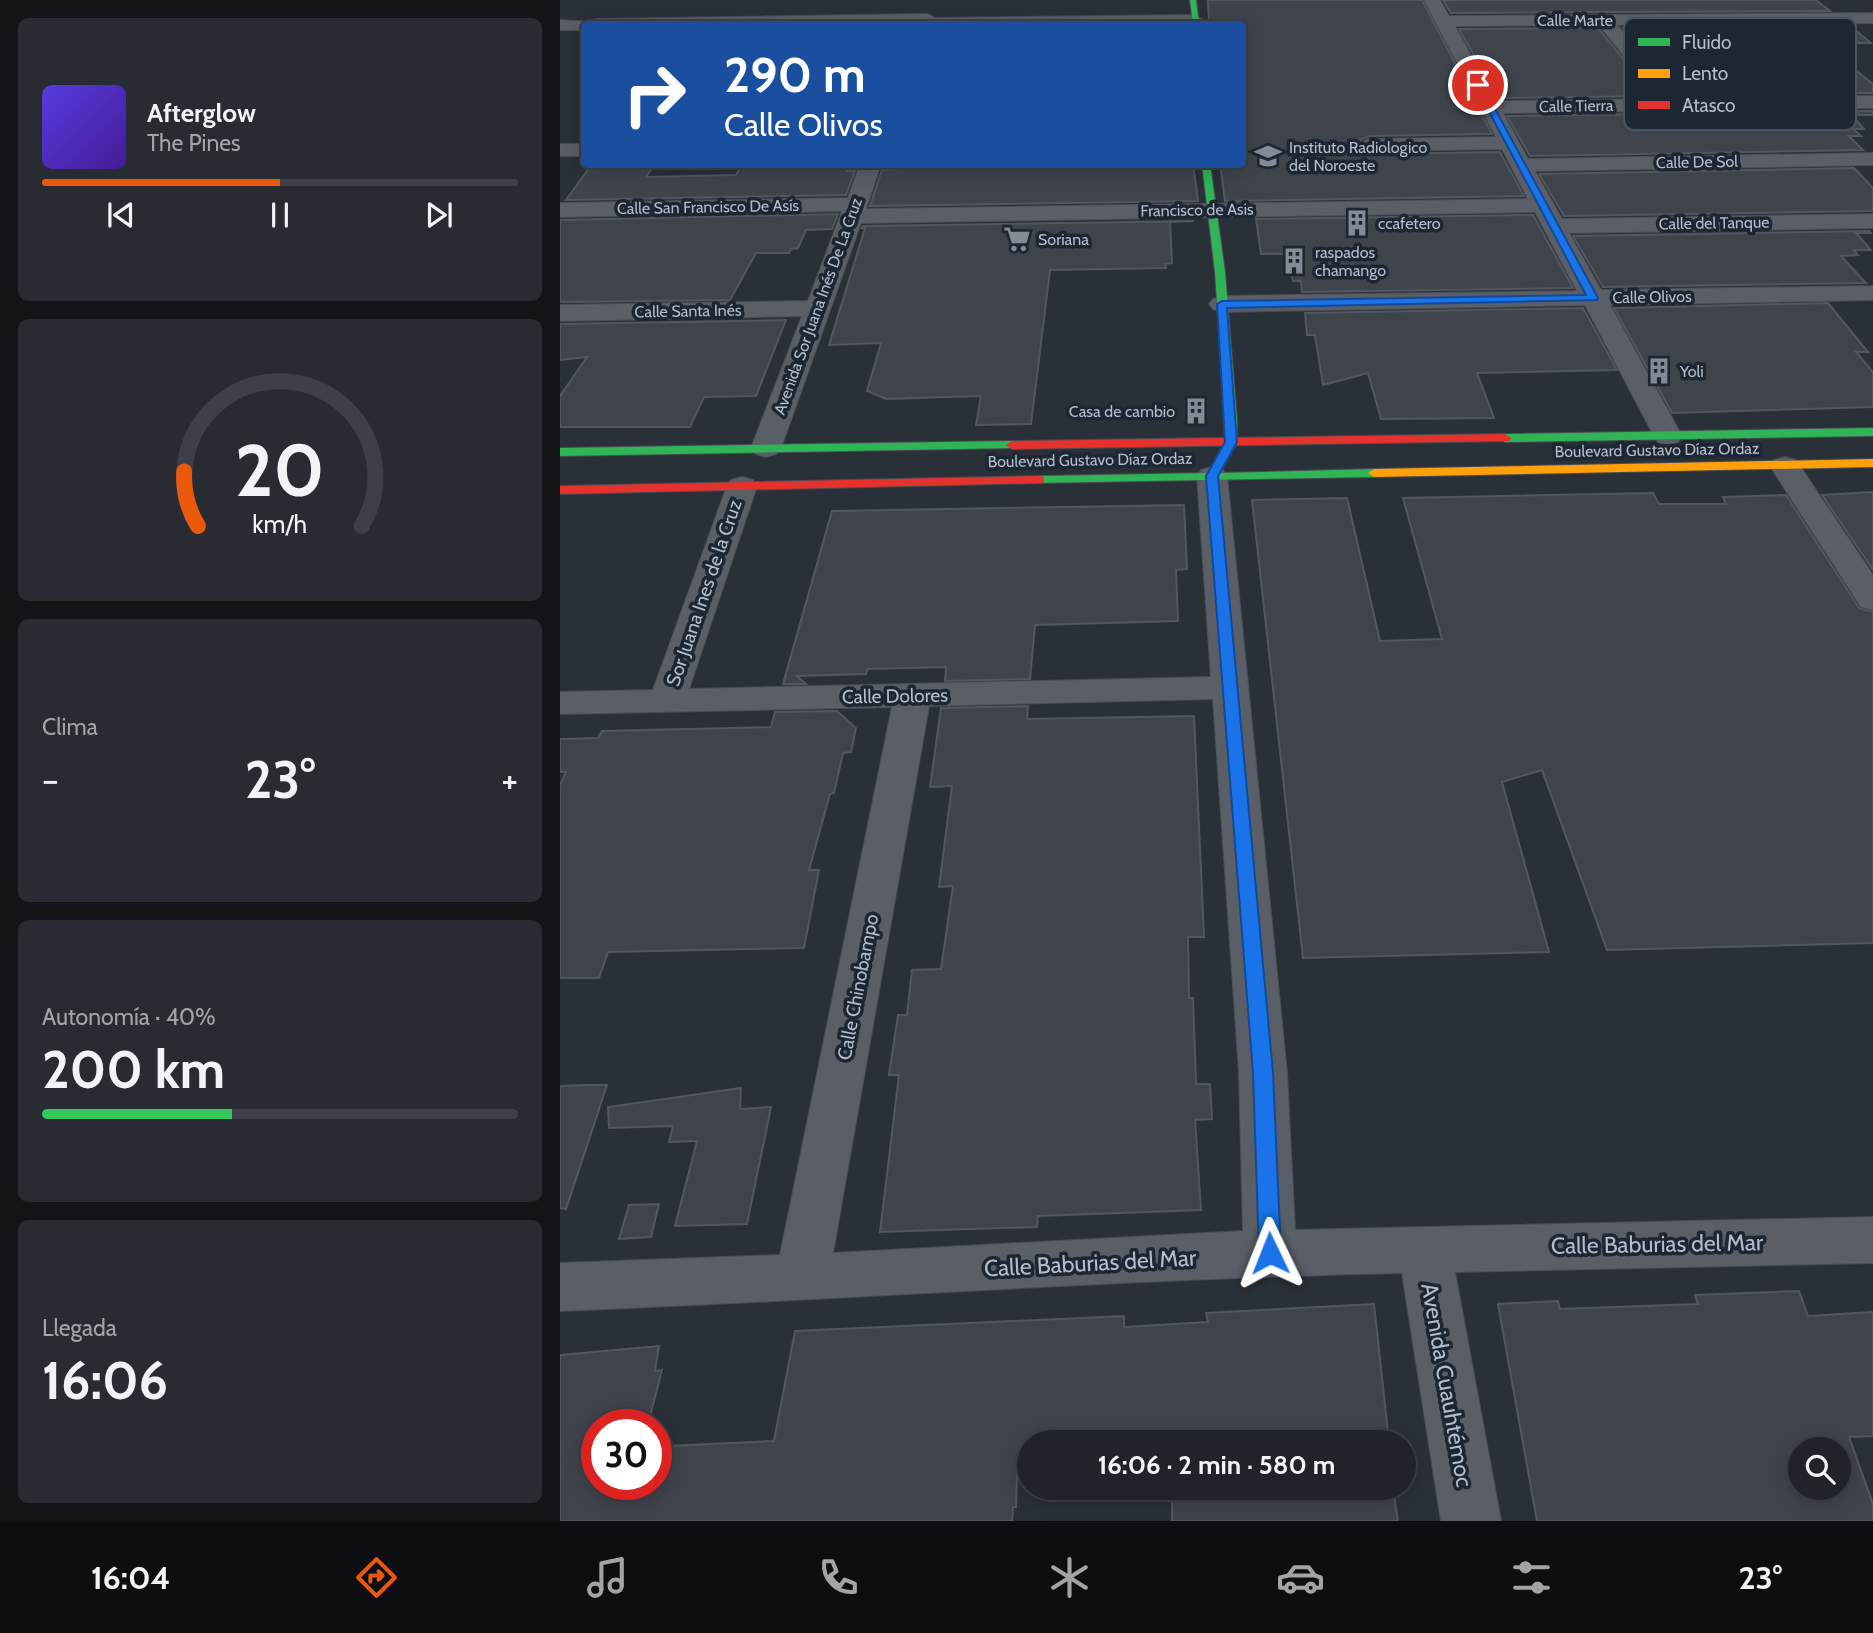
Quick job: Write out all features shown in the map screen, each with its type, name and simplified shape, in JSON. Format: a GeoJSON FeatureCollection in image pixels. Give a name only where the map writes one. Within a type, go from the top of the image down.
{"type":"FeatureCollection","features":[{"type":"Feature","properties":{"kind":"main road"},"geometry":{"type":"LineString","coordinates":[[1193,0],[1195,21]]}},
{"type":"Feature","properties":{"kind":"main road"},"geometry":{"type":"LineString","coordinates":[[1207,168],[1222,304],[1222,459]]}},
{"type":"Feature","properties":{"kind":"main road","name":"Boulevard Gustavo Díaz Ordaz"},"geometry":{"type":"LineString","coordinates":[[560,490],[742,486],[1668,436],[1873,432]]}},
{"type":"Feature","properties":{"kind":"main road","name":"Boulevard Gustavo Díaz Ordaz"},"geometry":{"type":"LineString","coordinates":[[560,452],[766,448],[1222,459],[1785,466],[1873,464]]}},
{"type":"Feature","properties":{"kind":"street"},"geometry":{"type":"LineString","coordinates":[[926,21],[935,0]]}},
{"type":"Feature","properties":{"kind":"street"},"geometry":{"type":"LineString","coordinates":[[1432,0],[1668,436]]}},
{"type":"Feature","properties":{"kind":"street"},"geometry":{"type":"LineString","coordinates":[[1604,20],[1624,44]]}},
{"type":"Feature","properties":{"kind":"street","name":"Calle Marte"},"geometry":{"type":"LineString","coordinates":[[1444,21],[1624,20]]}},
{"type":"Feature","properties":{"kind":"street"},"geometry":{"type":"LineString","coordinates":[[560,25],[581,25]]}},
{"type":"Feature","properties":{"kind":"street","name":"Calle Tierra"},"geometry":{"type":"LineString","coordinates":[[1490,107],[1624,105]]}},
{"type":"Feature","properties":{"kind":"street"},"geometry":{"type":"LineString","coordinates":[[1370,145],[1509,143]]}},
{"type":"Feature","properties":{"kind":"street"},"geometry":{"type":"LineString","coordinates":[[560,150],[581,150]]}},
{"type":"Feature","properties":{"kind":"street","name":"Calle De Sol"},"geometry":{"type":"LineString","coordinates":[[1522,165],[1873,159]]}},
{"type":"Feature","properties":{"kind":"street","name":"Avenida Sor Juana Inés De La Cruz"},"geometry":{"type":"LineString","coordinates":[[766,448],[869,168]]}},
{"type":"Feature","properties":{"kind":"street","name":"Francisco de Asis"},"geometry":{"type":"LineString","coordinates":[[853,210],[1543,205]]}},
{"type":"Feature","properties":{"kind":"street","name":"Calle San Francisco De Asís"},"geometry":{"type":"LineString","coordinates":[[560,210],[853,210]]}},
{"type":"Feature","properties":{"kind":"street","name":"Calle del Tanque"},"geometry":{"type":"LineString","coordinates":[[1554,226],[1873,221]]}},
{"type":"Feature","properties":{"kind":"street","name":"Calle Olivos"},"geometry":{"type":"LineString","coordinates":[[1222,304],[1873,293]]}},
{"type":"Feature","properties":{"kind":"street","name":"Calle Santa Inés"},"geometry":{"type":"LineString","coordinates":[[560,313],[816,308]]}},
{"type":"Feature","properties":{"kind":"street"},"geometry":{"type":"LineString","coordinates":[[1222,459],[1229,688],[1263,1073],[1270,1253]]}},
{"type":"Feature","properties":{"kind":"street"},"geometry":{"type":"LineString","coordinates":[[1785,466],[1873,600]]}},
{"type":"Feature","properties":{"kind":"street","name":"Sor Juana Ines de la Cruz"},"geometry":{"type":"LineString","coordinates":[[667,701],[742,486]]}},
{"type":"Feature","properties":{"kind":"street","name":"Calle Dolores"},"geometry":{"type":"LineString","coordinates":[[560,704],[1229,688]]}},
{"type":"Feature","properties":{"kind":"street","name":"Calle Chinobampo"},"geometry":{"type":"LineString","coordinates":[[802,1279],[913,695]]}},
{"type":"Feature","properties":{"kind":"street","name":"Calle Baburias del Mar"},"geometry":{"type":"LineString","coordinates":[[560,1287],[802,1279],[1270,1253],[1873,1240]]}},
{"type":"Feature","properties":{"kind":"street","name":"Avenida Cuauhtémoc"},"geometry":{"type":"LineString","coordinates":[[1424,1248],[1471,1521]]}},
{"type":"Feature","properties":{"kind":"building"},"geometry":{"type":"Polygon","coordinates":[[[1208,0],[1422,0],[1492,134],[1370,136],[1361,139],[1358,147],[1370,154],[1500,152],[1524,196],[1225,201],[1221,168],[1246,168],[1246,21],[1209,21],[1208,0]]]}},
{"type":"Feature","properties":{"kind":"building"},"geometry":{"type":"Polygon","coordinates":[[[1443,0],[1816,0],[1830,11],[1451,13],[1443,0]]]}},
{"type":"Feature","properties":{"kind":"building"},"geometry":{"type":"Polygon","coordinates":[[[1598,28],[1624,60],[1624,96],[1498,98],[1459,29],[1598,28]]]}},
{"type":"Feature","properties":{"kind":"building"},"geometry":{"type":"Polygon","coordinates":[[[1856,31],[1871,43],[1856,43],[1856,31]]]}},
{"type":"Feature","properties":{"kind":"building"},"geometry":{"type":"Polygon","coordinates":[[[1856,70],[1873,84],[1873,93],[1857,93],[1856,70]]]}},
{"type":"Feature","properties":{"kind":"building"},"geometry":{"type":"Polygon","coordinates":[[[1856,111],[1873,111],[1873,115],[1856,115],[1856,111]]]}},
{"type":"Feature","properties":{"kind":"building"},"geometry":{"type":"Polygon","coordinates":[[[1624,114],[1624,130],[1854,130],[1861,136],[1849,136],[1863,150],[1530,156],[1507,116],[1624,114]]]}},
{"type":"Feature","properties":{"kind":"building"},"geometry":{"type":"Polygon","coordinates":[[[1856,120],[1864,129],[1856,129],[1856,120]]]}},
{"type":"Feature","properties":{"kind":"building"},"geometry":{"type":"Polygon","coordinates":[[[589,168],[652,168],[646,177],[736,175],[740,168],[848,168],[847,171],[855,171],[846,195],[566,200],[589,168]]]}},
{"type":"Feature","properties":{"kind":"building"},"geometry":{"type":"Polygon","coordinates":[[[1194,168],[1198,201],[870,206],[882,170],[1194,168]]]}},
{"type":"Feature","properties":{"kind":"building"},"geometry":{"type":"Polygon","coordinates":[[[1854,168],[1873,188],[1873,211],[1564,216],[1539,174],[1854,168]]]}},
{"type":"Feature","properties":{"kind":"building"},"geometry":{"type":"Polygon","coordinates":[[[838,214],[832,229],[806,230],[798,248],[791,249],[789,253],[756,253],[730,300],[560,302],[560,220],[838,214]]]}},
{"type":"Feature","properties":{"kind":"building"},"geometry":{"type":"Polygon","coordinates":[[[1533,215],[1573,288],[1302,292],[1301,281],[1293,281],[1287,254],[1261,254],[1256,219],[1533,215]]]}},
{"type":"Feature","properties":{"kind":"building"},"geometry":{"type":"Polygon","coordinates":[[[1194,221],[1170,222],[1172,263],[1165,264],[1166,268],[1050,270],[1031,424],[976,425],[981,396],[886,399],[867,391],[881,343],[829,345],[865,228],[862,228],[863,226],[1194,221]]]}},
{"type":"Feature","properties":{"kind":"building"},"geometry":{"type":"Polygon","coordinates":[[[1869,231],[1871,233],[1856,233],[1871,250],[1854,250],[1858,255],[1841,256],[1866,283],[1603,287],[1573,236],[1869,231]]]}},
{"type":"Feature","properties":{"kind":"building"},"geometry":{"type":"Polygon","coordinates":[[[1828,303],[1868,352],[1856,352],[1873,372],[1873,407],[1672,413],[1614,308],[1828,303]]]}},
{"type":"Feature","properties":{"kind":"building"},"geometry":{"type":"Polygon","coordinates":[[[1583,308],[1617,370],[1477,373],[1494,418],[1381,419],[1368,373],[1323,385],[1315,335],[1307,335],[1305,313],[1583,308]]]}},
{"type":"Feature","properties":{"kind":"building"},"geometry":{"type":"Polygon","coordinates":[[[786,320],[756,396],[704,397],[690,427],[560,427],[560,396],[587,357],[560,360],[560,324],[786,320]]]}},
{"type":"Feature","properties":{"kind":"building"},"geometry":{"type":"Polygon","coordinates":[[[1873,492],[1873,570],[1822,495],[1873,492]]]}},
{"type":"Feature","properties":{"kind":"building"},"geometry":{"type":"Polygon","coordinates":[[[1653,493],[1659,504],[1726,504],[1723,497],[1786,495],[1859,608],[1873,612],[1873,943],[1607,950],[1542,770],[1502,782],[1549,952],[1303,958],[1252,500],[1347,498],[1380,641],[1442,639],[1403,498],[1653,493]]]}},
{"type":"Feature","properties":{"kind":"building"},"geometry":{"type":"Polygon","coordinates":[[[1184,505],[1187,569],[1176,570],[1178,621],[1035,625],[1030,679],[945,681],[946,667],[868,669],[866,674],[797,676],[806,684],[783,684],[832,511],[1184,505]]]}},
{"type":"Feature","properties":{"kind":"building"},"geometry":{"type":"Polygon","coordinates":[[[1028,706],[1027,719],[1194,716],[1204,937],[1188,937],[1189,998],[1193,998],[1196,1084],[1210,1084],[1212,1119],[1195,1120],[1201,1210],[1038,1216],[1037,1227],[880,1232],[899,1075],[889,1075],[898,1015],[907,1015],[912,970],[941,969],[953,886],[939,887],[952,786],[930,787],[941,708],[1028,706]]]}},
{"type":"Feature","properties":{"kind":"building"},"geometry":{"type":"Polygon","coordinates":[[[837,711],[856,728],[851,752],[843,753],[834,793],[830,794],[809,870],[819,870],[804,948],[608,952],[599,978],[560,978],[560,785],[566,772],[560,772],[560,739],[598,738],[602,731],[771,727],[775,712],[837,711]]]}},
{"type":"Feature","properties":{"kind":"building"},"geometry":{"type":"Polygon","coordinates":[[[607,1085],[566,1209],[560,1208],[560,1086],[607,1085]]]}},
{"type":"Feature","properties":{"kind":"building"},"geometry":{"type":"Polygon","coordinates":[[[741,1088],[740,1109],[771,1107],[747,1224],[675,1226],[697,1141],[669,1142],[673,1126],[609,1128],[608,1107],[741,1088]]]}},
{"type":"Feature","properties":{"kind":"building"},"geometry":{"type":"Polygon","coordinates":[[[659,1204],[651,1237],[619,1239],[629,1205],[659,1204]]]}},
{"type":"Feature","properties":{"kind":"building"},"geometry":{"type":"Polygon","coordinates":[[[1799,1291],[1808,1316],[1873,1312],[1873,1436],[1788,1437],[1788,1500],[1851,1500],[1851,1443],[1873,1504],[1873,1521],[1537,1521],[1498,1304],[1558,1301],[1560,1309],[1698,1304],[1695,1295],[1799,1291]]]}},
{"type":"Feature","properties":{"kind":"building"},"geometry":{"type":"Polygon","coordinates":[[[1374,1304],[1388,1430],[1017,1430],[1016,1507],[1013,1507],[1012,1521],[560,1521],[560,1355],[659,1346],[655,1371],[662,1370],[652,1409],[581,1409],[581,1500],[672,1500],[672,1446],[774,1441],[795,1331],[1124,1316],[1124,1327],[1208,1322],[1206,1313],[1374,1304]]]}},
{"type":"Feature","properties":{"kind":"building"},"geometry":{"type":"Polygon","coordinates":[[[1172,1500],[1395,1500],[1398,1521],[1172,1521],[1172,1500]]]}},
{"type":"Feature","properties":{"kind":"traffic: fast"},"geometry":{"type":"LineString","coordinates":[[1193,0],[1196,21]]}},
{"type":"Feature","properties":{"kind":"traffic: fast"},"geometry":{"type":"LineString","coordinates":[[1207,168],[1220,272],[1231,421],[1231,442],[1212,476]]}},
{"type":"Feature","properties":{"kind":"traffic: fast"},"geometry":{"type":"LineString","coordinates":[[1505,438],[1873,432]]}},
{"type":"Feature","properties":{"kind":"traffic: fast"},"geometry":{"type":"LineString","coordinates":[[560,452],[1012,445]]}},
{"type":"Feature","properties":{"kind":"traffic: fast"},"geometry":{"type":"LineString","coordinates":[[1040,480],[1374,473]]}},
{"type":"Feature","properties":{"kind":"traffic: slow"},"geometry":{"type":"LineString","coordinates":[[1374,473],[1873,463]]}},
{"type":"Feature","properties":{"kind":"traffic: jam"},"geometry":{"type":"LineString","coordinates":[[1012,445],[1505,438]]}},
{"type":"Feature","properties":{"kind":"traffic: jam"},"geometry":{"type":"LineString","coordinates":[[560,490],[1040,480]]}},
{"type":"Feature","properties":{"kind":"place","name":"Instituto Radiologico del Noroeste"},"geometry":{"type":"Point","coordinates":[1268,156]}},
{"type":"Feature","properties":{"kind":"place","name":"ccafetero"},"geometry":{"type":"Point","coordinates":[1357,223]}},
{"type":"Feature","properties":{"kind":"place","name":"Soriana"},"geometry":{"type":"Point","coordinates":[1017,239]}},
{"type":"Feature","properties":{"kind":"place","name":"raspados chamango"},"geometry":{"type":"Point","coordinates":[1294,261]}},
{"type":"Feature","properties":{"kind":"place","name":"Yoli"},"geometry":{"type":"Point","coordinates":[1659,371]}},
{"type":"Feature","properties":{"kind":"place","name":"Casa de cambio"},"geometry":{"type":"Point","coordinates":[1196,411]}},
{"type":"Feature","properties":{"kind":"route"},"geometry":{"type":"LineString","coordinates":[[1270,1253],[1263,1073],[1212,476],[1231,442],[1222,304],[1593,298],[1478,85]]}}]}
